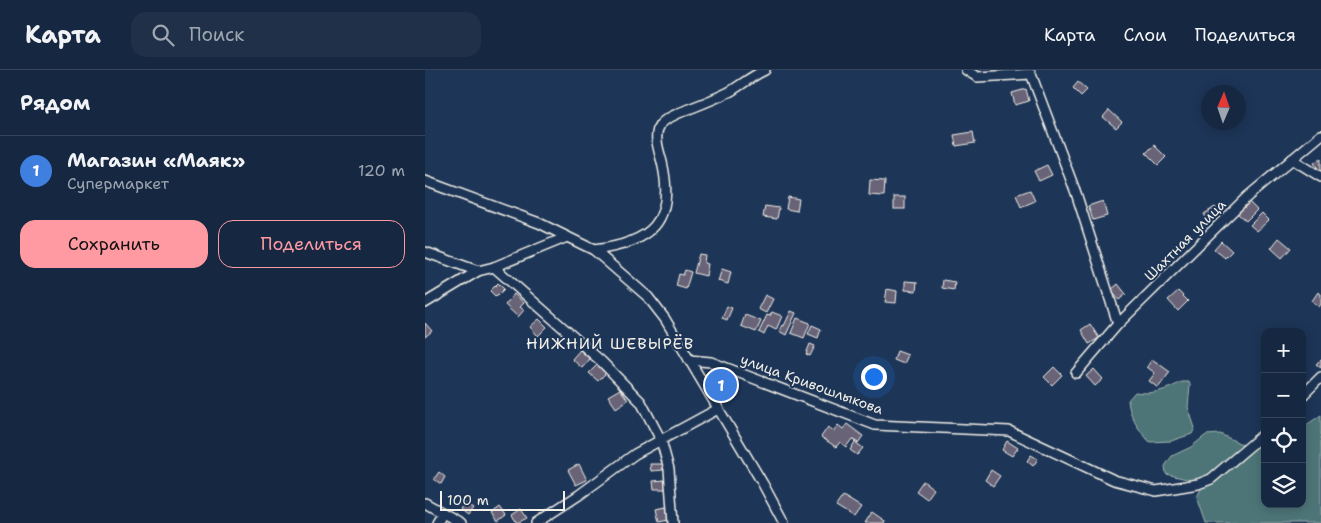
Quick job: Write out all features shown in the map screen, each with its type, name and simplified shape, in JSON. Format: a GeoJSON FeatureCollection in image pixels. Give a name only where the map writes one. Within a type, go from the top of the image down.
{"type":"FeatureCollection","features":[{"type":"Feature","properties":{"kind":"street"},"geometry":{"type":"LineString","coordinates":[[594,250],[611,248],[640,238],[659,221],[667,201],[667,191],[657,142],[661,123],[729,92],[765,70]]}},
{"type":"Feature","properties":{"kind":"street"},"geometry":{"type":"LineString","coordinates":[[965,70],[977,77],[1031,74],[1075,193],[1118,324]]}},
{"type":"Feature","properties":{"kind":"street","name":"Шахтная улица"},"geometry":{"type":"LineString","coordinates":[[1076,373],[1118,324],[1247,197],[1321,135]]}},
{"type":"Feature","properties":{"kind":"street"},"geometry":{"type":"LineString","coordinates":[[1292,159],[1321,177]]}},
{"type":"Feature","properties":{"kind":"street"},"geometry":{"type":"LineString","coordinates":[[425,181],[539,223],[594,250],[648,297],[665,319],[763,484],[784,523]]}},
{"type":"Feature","properties":{"kind":"street"},"geometry":{"type":"LineString","coordinates":[[425,303],[478,271],[494,267],[567,237]]}},
{"type":"Feature","properties":{"kind":"street"},"geometry":{"type":"LineString","coordinates":[[425,252],[478,271]]}},
{"type":"Feature","properties":{"kind":"street"},"geometry":{"type":"LineString","coordinates":[[494,267],[602,362],[641,402],[661,440],[669,469],[673,523]]}},
{"type":"Feature","properties":{"kind":"street","name":"улица Кривошлыкова"},"geometry":{"type":"LineString","coordinates":[[689,360],[711,362],[875,425],[1009,431],[1114,480],[1156,491],[1197,484],[1211,479],[1261,436]]}},
{"type":"Feature","properties":{"kind":"street"},"geometry":{"type":"LineString","coordinates":[[1306,392],[1321,377]]}},
{"type":"Feature","properties":{"kind":"street"},"geometry":{"type":"LineString","coordinates":[[536,523],[579,495],[635,454],[718,409]]}},
{"type":"Feature","properties":{"kind":"street"},"geometry":{"type":"LineString","coordinates":[[425,503],[461,523]]}},
{"type":"Feature","properties":{"kind":"street"},"geometry":{"type":"LineString","coordinates":[[437,523],[443,513]]}},
{"type":"Feature","properties":{"kind":"green space"},"geometry":{"type":"Polygon","coordinates":[[[1182,382],[1189,382],[1190,385],[1188,407],[1195,428],[1192,434],[1171,441],[1150,442],[1135,423],[1130,412],[1128,400],[1135,392],[1148,393],[1159,391],[1182,382]]]}},
{"type":"Feature","properties":{"kind":"green space"},"geometry":{"type":"Polygon","coordinates":[[[1321,415],[1321,523],[1206,523],[1197,497],[1201,489],[1195,481],[1166,474],[1165,466],[1172,456],[1191,447],[1206,435],[1220,434],[1252,449],[1261,446],[1261,508],[1306,508],[1306,425],[1321,415]]]}},
{"type":"Feature","properties":{"kind":"building"},"geometry":{"type":"Polygon","coordinates":[[[1078,82],[1087,90],[1081,96],[1073,88],[1078,82]]]}},
{"type":"Feature","properties":{"kind":"building"},"geometry":{"type":"Polygon","coordinates":[[[1026,89],[1029,101],[1015,105],[1012,93],[1026,89]]]}},
{"type":"Feature","properties":{"kind":"building"},"geometry":{"type":"Polygon","coordinates":[[[1109,110],[1122,122],[1116,128],[1103,117],[1109,110]]]}},
{"type":"Feature","properties":{"kind":"building"},"geometry":{"type":"Polygon","coordinates":[[[973,132],[975,143],[956,146],[954,135],[973,132]]]}},
{"type":"Feature","properties":{"kind":"building"},"geometry":{"type":"Polygon","coordinates":[[[1154,145],[1166,157],[1158,165],[1146,153],[1154,145]]]}},
{"type":"Feature","properties":{"kind":"building"},"geometry":{"type":"Polygon","coordinates":[[[1321,158],[1321,173],[1314,163],[1321,158]]]}},
{"type":"Feature","properties":{"kind":"building"},"geometry":{"type":"Polygon","coordinates":[[[1047,165],[1052,175],[1039,181],[1034,171],[1047,165]]]}},
{"type":"Feature","properties":{"kind":"building"},"geometry":{"type":"Polygon","coordinates":[[[870,180],[885,181],[884,196],[869,195],[870,180]]]}},
{"type":"Feature","properties":{"kind":"building"},"geometry":{"type":"Polygon","coordinates":[[[1030,190],[1035,201],[1021,207],[1016,195],[1030,190]]]}},
{"type":"Feature","properties":{"kind":"building"},"geometry":{"type":"Polygon","coordinates":[[[788,197],[799,199],[797,211],[786,209],[788,197]]]}},
{"type":"Feature","properties":{"kind":"building"},"geometry":{"type":"Polygon","coordinates":[[[894,197],[905,197],[905,209],[894,209],[894,197]]]}},
{"type":"Feature","properties":{"kind":"building"},"geometry":{"type":"Polygon","coordinates":[[[1103,201],[1107,216],[1093,220],[1088,206],[1103,201]]]}},
{"type":"Feature","properties":{"kind":"building"},"geometry":{"type":"Polygon","coordinates":[[[1249,202],[1257,210],[1246,221],[1237,213],[1249,202]]]}},
{"type":"Feature","properties":{"kind":"building"},"geometry":{"type":"Polygon","coordinates":[[[765,206],[779,208],[777,219],[763,217],[765,206]]]}},
{"type":"Feature","properties":{"kind":"building"},"geometry":{"type":"Polygon","coordinates":[[[1215,207],[1221,215],[1209,223],[1204,214],[1215,207]]]}},
{"type":"Feature","properties":{"kind":"building"},"geometry":{"type":"Polygon","coordinates":[[[1262,213],[1269,220],[1257,231],[1250,225],[1262,213]]]}},
{"type":"Feature","properties":{"kind":"building"},"geometry":{"type":"Polygon","coordinates":[[[1279,238],[1291,248],[1282,258],[1271,248],[1279,238]]]}},
{"type":"Feature","properties":{"kind":"building"},"geometry":{"type":"Polygon","coordinates":[[[1221,241],[1232,251],[1225,258],[1214,249],[1221,241]]]}},
{"type":"Feature","properties":{"kind":"building"},"geometry":{"type":"Polygon","coordinates":[[[699,254],[705,255],[704,263],[708,264],[706,276],[694,273],[699,254]]]}},
{"type":"Feature","properties":{"kind":"building"},"geometry":{"type":"Polygon","coordinates":[[[722,269],[731,272],[728,284],[718,281],[722,269]]]}},
{"type":"Feature","properties":{"kind":"building"},"geometry":{"type":"Polygon","coordinates":[[[685,270],[691,272],[686,289],[676,286],[679,274],[683,275],[685,270]]]}},
{"type":"Feature","properties":{"kind":"building"},"geometry":{"type":"Polygon","coordinates":[[[943,280],[955,282],[954,290],[942,288],[943,280]]]}},
{"type":"Feature","properties":{"kind":"building"},"geometry":{"type":"Polygon","coordinates":[[[905,281],[917,282],[916,291],[905,290],[905,281]]]}},
{"type":"Feature","properties":{"kind":"building"},"geometry":{"type":"Polygon","coordinates":[[[498,283],[504,289],[496,297],[490,291],[498,283]]]}},
{"type":"Feature","properties":{"kind":"building"},"geometry":{"type":"Polygon","coordinates":[[[1118,284],[1126,294],[1119,300],[1111,290],[1118,284]]]}},
{"type":"Feature","properties":{"kind":"building"},"geometry":{"type":"Polygon","coordinates":[[[887,289],[897,291],[896,303],[885,302],[887,289]]]}},
{"type":"Feature","properties":{"kind":"building"},"geometry":{"type":"Polygon","coordinates":[[[1178,291],[1188,301],[1178,311],[1168,300],[1178,291]]]}},
{"type":"Feature","properties":{"kind":"building"},"geometry":{"type":"Polygon","coordinates":[[[1318,292],[1321,294],[1321,304],[1319,307],[1312,301],[1318,292]]]}},
{"type":"Feature","properties":{"kind":"building"},"geometry":{"type":"Polygon","coordinates":[[[514,294],[524,303],[520,307],[524,310],[518,317],[505,305],[514,294]]]}},
{"type":"Feature","properties":{"kind":"building"},"geometry":{"type":"Polygon","coordinates":[[[765,295],[773,299],[766,313],[758,309],[765,295]]]}},
{"type":"Feature","properties":{"kind":"building"},"geometry":{"type":"Polygon","coordinates":[[[727,306],[732,308],[727,320],[722,318],[727,306]]]}},
{"type":"Feature","properties":{"kind":"building"},"geometry":{"type":"Polygon","coordinates":[[[791,311],[796,313],[786,335],[779,331],[782,325],[784,326],[791,311]]]}},
{"type":"Feature","properties":{"kind":"building"},"geometry":{"type":"Polygon","coordinates":[[[772,312],[782,316],[776,330],[768,326],[764,335],[759,332],[767,315],[770,316],[772,312]]]}},
{"type":"Feature","properties":{"kind":"building"},"geometry":{"type":"Polygon","coordinates":[[[745,315],[761,321],[756,332],[741,326],[745,315]]]}},
{"type":"Feature","properties":{"kind":"building"},"geometry":{"type":"Polygon","coordinates":[[[797,318],[810,323],[804,338],[791,333],[797,318]]]}},
{"type":"Feature","properties":{"kind":"building"},"geometry":{"type":"Polygon","coordinates":[[[539,319],[547,327],[538,336],[530,327],[539,319]]]}},
{"type":"Feature","properties":{"kind":"building"},"geometry":{"type":"Polygon","coordinates":[[[425,323],[432,331],[425,337],[425,323]]]}},
{"type":"Feature","properties":{"kind":"building"},"geometry":{"type":"Polygon","coordinates":[[[1090,324],[1099,338],[1089,344],[1081,330],[1090,324]]]}},
{"type":"Feature","properties":{"kind":"building"},"geometry":{"type":"Polygon","coordinates":[[[812,325],[821,329],[818,338],[808,334],[812,325]]]}},
{"type":"Feature","properties":{"kind":"building"},"geometry":{"type":"Polygon","coordinates":[[[810,344],[815,346],[810,356],[806,354],[810,344]]]}},
{"type":"Feature","properties":{"kind":"building"},"geometry":{"type":"Polygon","coordinates":[[[580,350],[590,359],[582,368],[572,359],[580,350]]]}},
{"type":"Feature","properties":{"kind":"building"},"geometry":{"type":"Polygon","coordinates":[[[897,351],[908,355],[904,364],[894,360],[897,351]]]}},
{"type":"Feature","properties":{"kind":"building"},"geometry":{"type":"Polygon","coordinates":[[[1152,359],[1170,372],[1158,388],[1149,381],[1155,373],[1147,367],[1152,359]]]}},
{"type":"Feature","properties":{"kind":"building"},"geometry":{"type":"Polygon","coordinates":[[[1321,359],[1321,368],[1316,364],[1321,359]]]}},
{"type":"Feature","properties":{"kind":"building"},"geometry":{"type":"Polygon","coordinates":[[[598,364],[606,373],[598,381],[589,373],[598,364]]]}},
{"type":"Feature","properties":{"kind":"building"},"geometry":{"type":"Polygon","coordinates":[[[1054,367],[1062,375],[1052,385],[1044,377],[1054,367]]]}},
{"type":"Feature","properties":{"kind":"building"},"geometry":{"type":"Polygon","coordinates":[[[1094,369],[1103,379],[1095,386],[1086,376],[1094,369]]]}},
{"type":"Feature","properties":{"kind":"building"},"geometry":{"type":"Polygon","coordinates":[[[722,371],[731,388],[720,394],[718,389],[715,390],[710,381],[715,379],[713,376],[722,371]]]}},
{"type":"Feature","properties":{"kind":"building"},"geometry":{"type":"Polygon","coordinates":[[[620,389],[628,400],[616,408],[608,396],[620,389]]]}},
{"type":"Feature","properties":{"kind":"building"},"geometry":{"type":"Polygon","coordinates":[[[847,424],[863,436],[858,443],[852,439],[846,447],[840,442],[836,447],[821,437],[828,427],[834,431],[838,425],[843,429],[847,424]]]}},
{"type":"Feature","properties":{"kind":"building"},"geometry":{"type":"Polygon","coordinates":[[[1007,441],[1018,448],[1012,456],[1002,450],[1007,441]]]}},
{"type":"Feature","properties":{"kind":"building"},"geometry":{"type":"Polygon","coordinates":[[[855,442],[863,448],[857,455],[850,450],[855,442]]]}},
{"type":"Feature","properties":{"kind":"building"},"geometry":{"type":"Polygon","coordinates":[[[1031,455],[1038,459],[1033,466],[1027,461],[1031,455]]]}},
{"type":"Feature","properties":{"kind":"building"},"geometry":{"type":"Polygon","coordinates":[[[579,464],[587,480],[576,485],[568,470],[579,464]]]}},
{"type":"Feature","properties":{"kind":"building"},"geometry":{"type":"Polygon","coordinates":[[[650,464],[663,464],[663,470],[651,471],[650,464]]]}},
{"type":"Feature","properties":{"kind":"building"},"geometry":{"type":"Polygon","coordinates":[[[991,470],[1000,476],[993,486],[985,480],[991,470]]]}},
{"type":"Feature","properties":{"kind":"building"},"geometry":{"type":"Polygon","coordinates":[[[439,472],[445,477],[441,484],[434,479],[439,472]]]}},
{"type":"Feature","properties":{"kind":"building"},"geometry":{"type":"Polygon","coordinates":[[[665,480],[666,489],[654,489],[653,481],[665,480]]]}},
{"type":"Feature","properties":{"kind":"building"},"geometry":{"type":"Polygon","coordinates":[[[923,481],[934,489],[927,499],[916,491],[923,481]]]}},
{"type":"Feature","properties":{"kind":"building"},"geometry":{"type":"Polygon","coordinates":[[[843,496],[861,507],[854,517],[836,506],[843,496]]]}},
{"type":"Feature","properties":{"kind":"building"},"geometry":{"type":"Polygon","coordinates":[[[465,503],[473,508],[468,515],[460,509],[465,503]]]}},
{"type":"Feature","properties":{"kind":"building"},"geometry":{"type":"Polygon","coordinates":[[[500,507],[506,515],[498,521],[492,513],[500,507]]]}},
{"type":"Feature","properties":{"kind":"building"},"geometry":{"type":"Polygon","coordinates":[[[666,507],[669,520],[659,522],[656,509],[666,507]]]}},
{"type":"Feature","properties":{"kind":"building"},"geometry":{"type":"Polygon","coordinates":[[[521,509],[527,518],[517,523],[512,515],[521,509]]]}},
{"type":"Feature","properties":{"kind":"building"},"geometry":{"type":"Polygon","coordinates":[[[872,512],[885,521],[884,523],[865,523],[872,512]]]}},
{"type":"Feature","properties":{"kind":"place","name":"Магазин «Маяк»"},"geometry":{"type":"Point","coordinates":[721,385]}},
{"type":"Feature","properties":{"kind":"district","name":"НИЖНИЙ ШЕВЫРЁВ"},"geometry":{"type":"Point","coordinates":[610,343]}}]}
